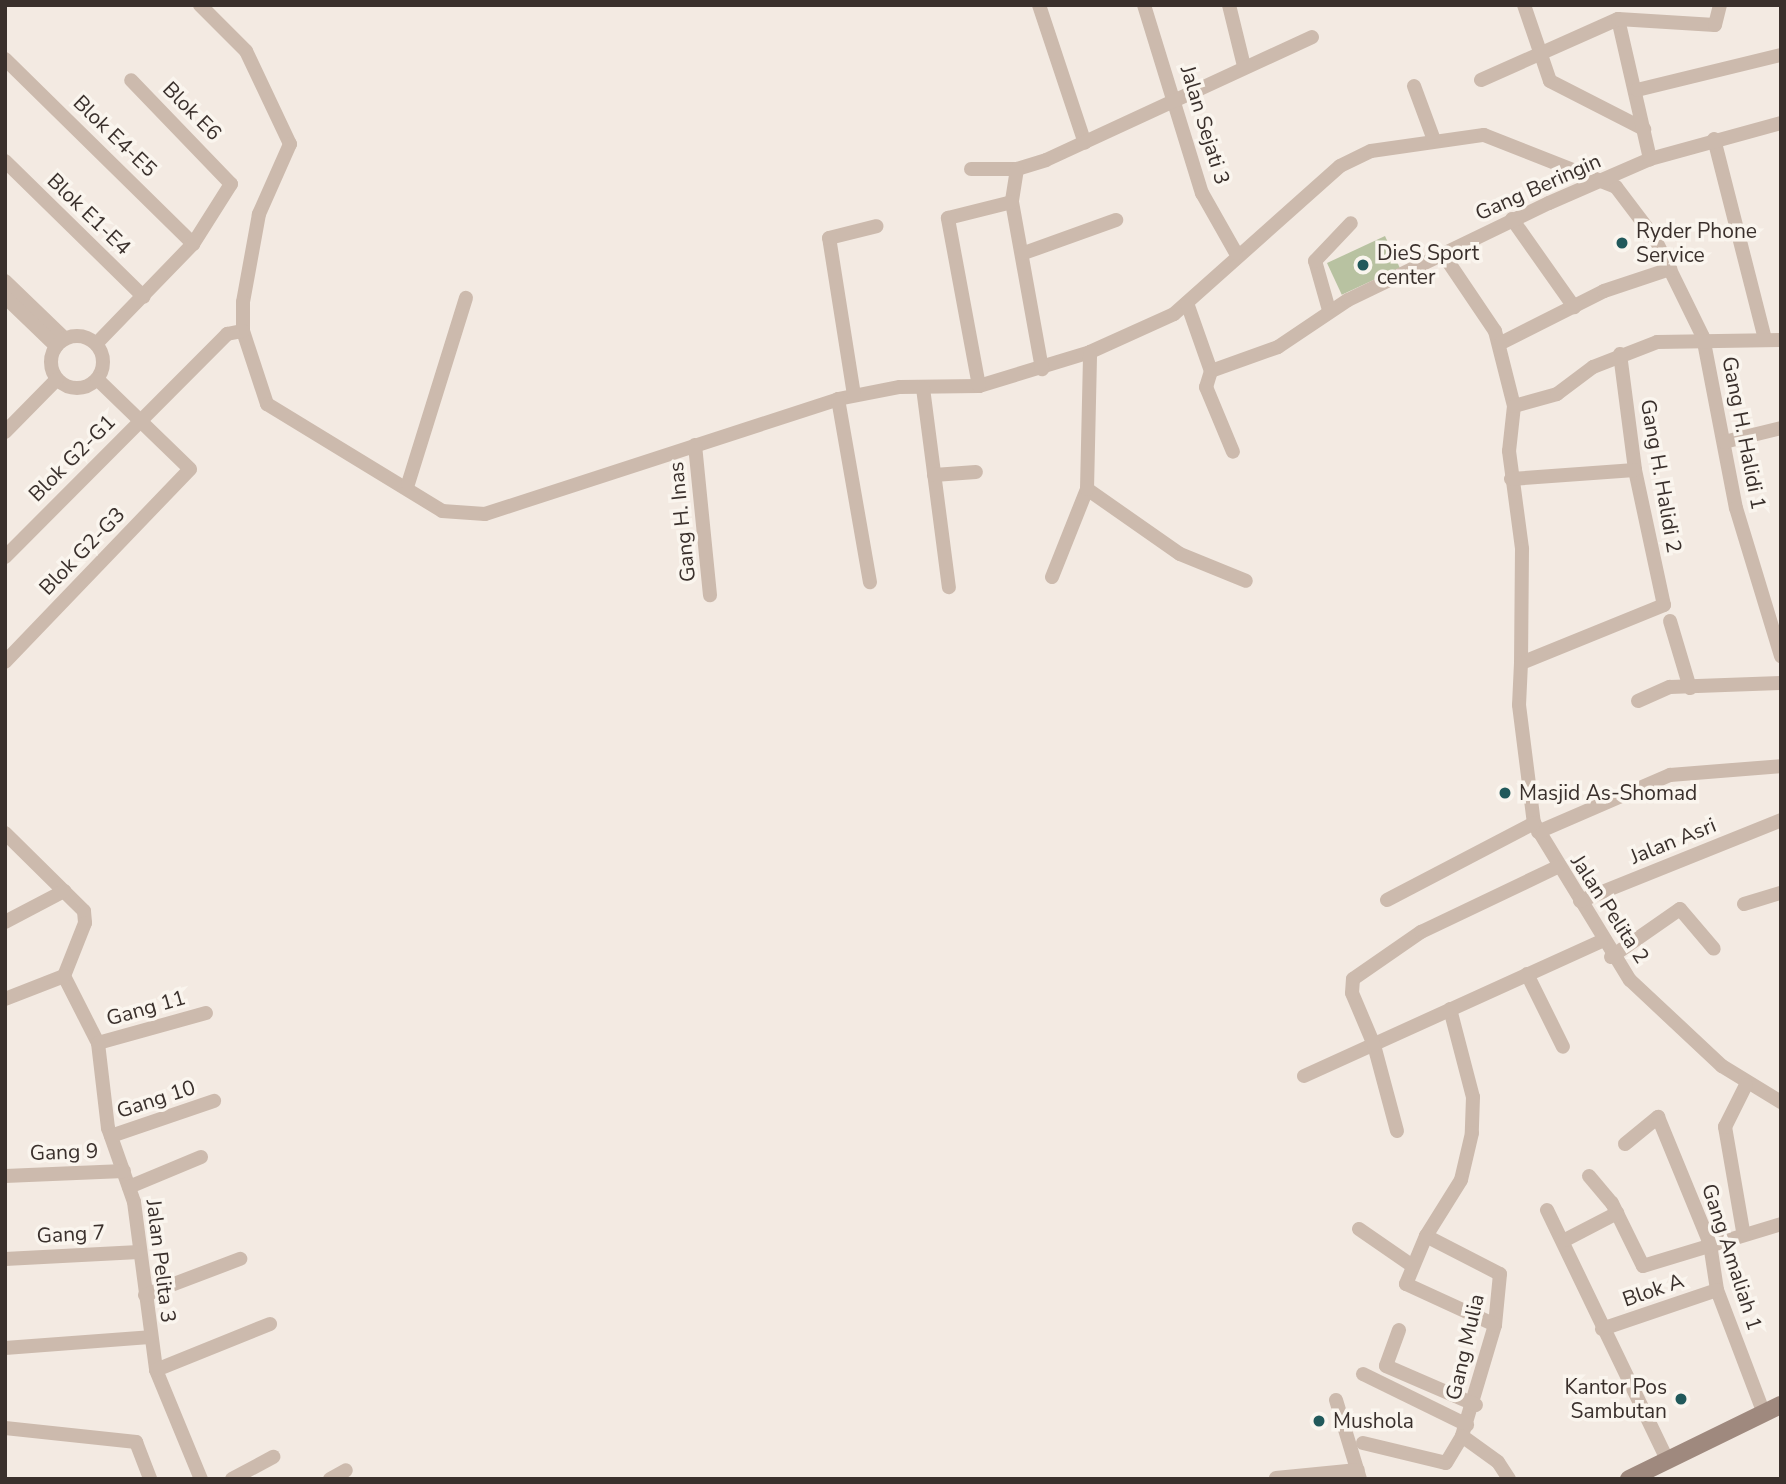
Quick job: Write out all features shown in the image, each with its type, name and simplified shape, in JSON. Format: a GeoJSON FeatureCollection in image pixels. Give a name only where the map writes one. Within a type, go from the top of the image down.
{"type":"FeatureCollection","features":[{"type":"Feature","properties":{"kind":"main road"},"geometry":{"type":"LineString","coordinates":[[1629,1479],[1666,1457],[1772,1408]]}},
{"type":"Feature","properties":{"kind":"street"},"geometry":{"type":"LineString","coordinates":[[200,5],[246,51],[290,144],[260,214],[243,331]]}},
{"type":"Feature","properties":{"kind":"street"},"geometry":{"type":"LineString","coordinates":[[1039,5],[1085,143]]}},
{"type":"Feature","properties":{"kind":"street","name":"Jalan Sejati 3"},"geometry":{"type":"LineString","coordinates":[[1144,5],[1177,103],[1202,192],[1236,253]]}},
{"type":"Feature","properties":{"kind":"street"},"geometry":{"type":"LineString","coordinates":[[1228,5],[1244,66]]}},
{"type":"Feature","properties":{"kind":"street"},"geometry":{"type":"LineString","coordinates":[[1524,5],[1539,57],[1553,83],[1643,129]]}},
{"type":"Feature","properties":{"kind":"street"},"geometry":{"type":"LineString","coordinates":[[1481,80],[1539,57],[1618,19],[1715,25],[1720,5]]}},
{"type":"Feature","properties":{"kind":"street"},"geometry":{"type":"LineString","coordinates":[[1618,19],[1637,90],[1650,159]]}},
{"type":"Feature","properties":{"kind":"street"},"geometry":{"type":"LineString","coordinates":[[971,169],[1017,169],[1085,143],[1177,103],[1244,66],[1312,37]]}},
{"type":"Feature","properties":{"kind":"street"},"geometry":{"type":"LineString","coordinates":[[1637,90],[1781,55]]}},
{"type":"Feature","properties":{"kind":"street","name":"Blok E4-E5"},"geometry":{"type":"LineString","coordinates":[[5,60],[194,244]]}},
{"type":"Feature","properties":{"kind":"street","name":"Blok E6"},"geometry":{"type":"LineString","coordinates":[[131,80],[225,172],[229,192],[194,244]]}},
{"type":"Feature","properties":{"kind":"street"},"geometry":{"type":"LineString","coordinates":[[1414,86],[1434,140]]}},
{"type":"Feature","properties":{"kind":"street","name":"Gang Beringin"},"geometry":{"type":"LineString","coordinates":[[1211,371],[1278,347],[1329,310],[1512,219],[1650,159],[1714,139],[1781,123]]}},
{"type":"Feature","properties":{"kind":"street","name":"Gang H. Halidi 1"},"geometry":{"type":"LineString","coordinates":[[243,331],[271,408],[408,484],[442,511],[485,514],[838,399],[923,388],[979,386],[1042,369],[1090,352],[1156,325],[1187,303],[1236,253],[1340,166],[1371,150],[1484,135],[1603,181],[1637,208],[1703,337],[1746,550],[1781,656]]}},
{"type":"Feature","properties":{"kind":"street"},"geometry":{"type":"LineString","coordinates":[[1714,139],[1765,340]]}},
{"type":"Feature","properties":{"kind":"street","name":"Blok E1-E4"},"geometry":{"type":"LineString","coordinates":[[5,161],[144,297]]}},
{"type":"Feature","properties":{"kind":"street"},"geometry":{"type":"LineString","coordinates":[[1017,169],[1012,202],[1024,253],[1042,369]]}},
{"type":"Feature","properties":{"kind":"street"},"geometry":{"type":"LineString","coordinates":[[979,386],[948,218],[1012,202]]}},
{"type":"Feature","properties":{"kind":"street"},"geometry":{"type":"LineString","coordinates":[[1512,219],[1574,307]]}},
{"type":"Feature","properties":{"kind":"street"},"geometry":{"type":"LineString","coordinates":[[1024,253],[1116,220]]}},
{"type":"Feature","properties":{"kind":"street"},"geometry":{"type":"LineString","coordinates":[[1329,310],[1315,261],[1352,223]]}},
{"type":"Feature","properties":{"kind":"street"},"geometry":{"type":"LineString","coordinates":[[854,396],[829,238],[877,226]]}},
{"type":"Feature","properties":{"kind":"street"},"geometry":{"type":"LineString","coordinates":[[96,344],[194,244]]}},
{"type":"Feature","properties":{"kind":"street"},"geometry":{"type":"LineString","coordinates":[[1443,254],[1501,343],[1574,307],[1670,269]]}},
{"type":"Feature","properties":{"kind":"street"},"geometry":{"type":"LineString","coordinates":[[5,281],[60,343]]}},
{"type":"Feature","properties":{"kind":"street"},"geometry":{"type":"LineString","coordinates":[[5,297],[60,343]]}},
{"type":"Feature","properties":{"kind":"street"},"geometry":{"type":"LineString","coordinates":[[408,484],[466,298]]}},
{"type":"Feature","properties":{"kind":"street"},"geometry":{"type":"LineString","coordinates":[[1187,303],[1211,371],[1206,387],[1233,452]]}},
{"type":"Feature","properties":{"kind":"street","name":"Blok G2-G1"},"geometry":{"type":"LineString","coordinates":[[5,557],[227,334],[243,331]]}},
{"type":"Feature","properties":{"kind":"street"},"geometry":{"type":"LineString","coordinates":[[60,343],[83,336],[96,344],[102,363],[97,379]]}},
{"type":"Feature","properties":{"kind":"street"},"geometry":{"type":"LineString","coordinates":[[1514,406],[1557,394],[1620,354],[1703,337],[1781,340]]}},
{"type":"Feature","properties":{"kind":"street"},"geometry":{"type":"LineString","coordinates":[[60,343],[51,369],[57,379],[75,388],[97,379]]}},
{"type":"Feature","properties":{"kind":"street","name":"Jalan Pelita 2"},"geometry":{"type":"LineString","coordinates":[[1501,343],[1514,406],[1511,479],[1522,549],[1520,668],[1536,827],[1611,957],[1695,1044],[1746,1085],[1781,1102]]}},
{"type":"Feature","properties":{"kind":"street"},"geometry":{"type":"LineString","coordinates":[[1052,577],[1087,489],[1090,352]]}},
{"type":"Feature","properties":{"kind":"street","name":"Gang H. Halidi 2"},"geometry":{"type":"LineString","coordinates":[[1520,668],[1664,605],[1635,470],[1620,354]]}},
{"type":"Feature","properties":{"kind":"street"},"geometry":{"type":"LineString","coordinates":[[7,426],[57,379]]}},
{"type":"Feature","properties":{"kind":"street"},"geometry":{"type":"LineString","coordinates":[[97,379],[140,420]]}},
{"type":"Feature","properties":{"kind":"street"},"geometry":{"type":"LineString","coordinates":[[923,388],[949,587]]}},
{"type":"Feature","properties":{"kind":"street"},"geometry":{"type":"LineString","coordinates":[[838,399],[870,583]]}},
{"type":"Feature","properties":{"kind":"street","name":"Blok G2-G3"},"geometry":{"type":"LineString","coordinates":[[5,662],[190,469],[140,420]]}},
{"type":"Feature","properties":{"kind":"street"},"geometry":{"type":"LineString","coordinates":[[1724,443],[1781,428]]}},
{"type":"Feature","properties":{"kind":"street","name":"Gang H. Inas"},"geometry":{"type":"LineString","coordinates":[[695,445],[710,595]]}},
{"type":"Feature","properties":{"kind":"street"},"geometry":{"type":"LineString","coordinates":[[1511,479],[1635,470]]}},
{"type":"Feature","properties":{"kind":"street"},"geometry":{"type":"LineString","coordinates":[[934,475],[976,472]]}},
{"type":"Feature","properties":{"kind":"street"},"geometry":{"type":"LineString","coordinates":[[1087,489],[1180,554],[1246,581]]}},
{"type":"Feature","properties":{"kind":"street"},"geometry":{"type":"LineString","coordinates":[[1670,621],[1690,688]]}},
{"type":"Feature","properties":{"kind":"street"},"geometry":{"type":"LineString","coordinates":[[1638,701],[1670,687],[1781,683]]}},
{"type":"Feature","properties":{"kind":"street"},"geometry":{"type":"LineString","coordinates":[[1387,900],[1474,853],[1670,775],[1781,766]]}},
{"type":"Feature","properties":{"kind":"street","name":"Jalan Asri"},"geometry":{"type":"LineString","coordinates":[[1580,901],[1781,820]]}},
{"type":"Feature","properties":{"kind":"street"},"geometry":{"type":"LineString","coordinates":[[5,833],[64,891],[86,919],[65,976],[5,999]]}},
{"type":"Feature","properties":{"kind":"street"},"geometry":{"type":"LineString","coordinates":[[1397,1131],[1374,1045],[1352,993],[1361,970],[1443,921],[1557,867]]}},
{"type":"Feature","properties":{"kind":"street"},"geometry":{"type":"LineString","coordinates":[[5,922],[64,891]]}},
{"type":"Feature","properties":{"kind":"street"},"geometry":{"type":"LineString","coordinates":[[1744,904],[1781,893]]}},
{"type":"Feature","properties":{"kind":"street"},"geometry":{"type":"LineString","coordinates":[[1611,957],[1680,909],[1714,949]]}},
{"type":"Feature","properties":{"kind":"street"},"geometry":{"type":"LineString","coordinates":[[1304,1076],[1601,941]]}},
{"type":"Feature","properties":{"kind":"street"},"geometry":{"type":"LineString","coordinates":[[1527,974],[1563,1047]]}},
{"type":"Feature","properties":{"kind":"street","name":"Jalan Pelita 3"},"geometry":{"type":"LineString","coordinates":[[65,976],[98,1043],[111,1136],[130,1187],[156,1370],[201,1479]]}},
{"type":"Feature","properties":{"kind":"street"},"geometry":{"type":"LineString","coordinates":[[1450,1009],[1473,1097],[1472,1133],[1461,1180],[1426,1236],[1405,1279],[1411,1287],[1495,1325]]}},
{"type":"Feature","properties":{"kind":"street","name":"Gang 11"},"geometry":{"type":"LineString","coordinates":[[98,1043],[205,1013]]}},
{"type":"Feature","properties":{"kind":"street"},"geometry":{"type":"LineString","coordinates":[[1743,1231],[1725,1127],[1746,1085]]}},
{"type":"Feature","properties":{"kind":"street","name":"Gang 10"},"geometry":{"type":"LineString","coordinates":[[111,1136],[214,1101]]}},
{"type":"Feature","properties":{"kind":"street","name":"Gang Amaliah 1"},"geometry":{"type":"LineString","coordinates":[[1625,1144],[1658,1117],[1710,1244],[1717,1290],[1772,1408]]}},
{"type":"Feature","properties":{"kind":"street"},"geometry":{"type":"LineString","coordinates":[[130,1187],[201,1157]]}},
{"type":"Feature","properties":{"kind":"street","name":"Gang 9"},"geometry":{"type":"LineString","coordinates":[[5,1176],[124,1171]]}},
{"type":"Feature","properties":{"kind":"street"},"geometry":{"type":"LineString","coordinates":[[1589,1176],[1617,1213],[1643,1266],[1743,1231],[1781,1224]]}},
{"type":"Feature","properties":{"kind":"street"},"geometry":{"type":"LineString","coordinates":[[1547,1210],[1565,1240],[1602,1329],[1666,1457]]}},
{"type":"Feature","properties":{"kind":"street"},"geometry":{"type":"LineString","coordinates":[[1565,1240],[1617,1213]]}},
{"type":"Feature","properties":{"kind":"street"},"geometry":{"type":"LineString","coordinates":[[1359,1229],[1410,1265]]}},
{"type":"Feature","properties":{"kind":"street","name":"Gang Mulia"},"geometry":{"type":"LineString","coordinates":[[1360,1443],[1446,1463],[1465,1431],[1476,1405],[1495,1325],[1498,1271],[1426,1236]]}},
{"type":"Feature","properties":{"kind":"street","name":"Gang 7"},"geometry":{"type":"LineString","coordinates":[[5,1259],[139,1252]]}},
{"type":"Feature","properties":{"kind":"street"},"geometry":{"type":"LineString","coordinates":[[145,1295],[240,1259]]}},
{"type":"Feature","properties":{"kind":"street","name":"Blok A"},"geometry":{"type":"LineString","coordinates":[[1602,1329],[1717,1290]]}},
{"type":"Feature","properties":{"kind":"street"},"geometry":{"type":"LineString","coordinates":[[156,1370],[270,1324]]}},
{"type":"Feature","properties":{"kind":"street"},"geometry":{"type":"LineString","coordinates":[[1399,1331],[1386,1366],[1476,1405]]}},
{"type":"Feature","properties":{"kind":"street"},"geometry":{"type":"LineString","coordinates":[[5,1348],[150,1337]]}},
{"type":"Feature","properties":{"kind":"street"},"geometry":{"type":"LineString","coordinates":[[1363,1374],[1465,1431],[1498,1462],[1509,1479]]}},
{"type":"Feature","properties":{"kind":"street"},"geometry":{"type":"LineString","coordinates":[[1276,1478],[1359,1475],[1360,1443],[1336,1400]]}},
{"type":"Feature","properties":{"kind":"street"},"geometry":{"type":"LineString","coordinates":[[5,1428],[136,1442],[149,1479]]}},
{"type":"Feature","properties":{"kind":"street"},"geometry":{"type":"LineString","coordinates":[[232,1479],[273,1457]]}},
{"type":"Feature","properties":{"kind":"street"},"geometry":{"type":"LineString","coordinates":[[330,1479],[346,1470]]}},
{"type":"Feature","properties":{"kind":"green space","name":"DieS Sport center"},"geometry":{"type":"Polygon","coordinates":[[[1385,236],[1400,268],[1342,295],[1327,263],[1385,236]]]}},
{"type":"Feature","properties":{"kind":"place","name":"Ryder Phone Service"},"geometry":{"type":"Point","coordinates":[1622,243]}},
{"type":"Feature","properties":{"kind":"place","name":"DieS Sport center"},"geometry":{"type":"Point","coordinates":[1363,265]}},
{"type":"Feature","properties":{"kind":"place","name":"Masjid As-Shomad"},"geometry":{"type":"Point","coordinates":[1505,793]}},
{"type":"Feature","properties":{"kind":"place","name":"Kantor Pos Sambutan"},"geometry":{"type":"Point","coordinates":[1681,1399]}},
{"type":"Feature","properties":{"kind":"place","name":"Mushola"},"geometry":{"type":"Point","coordinates":[1319,1421]}}]}
